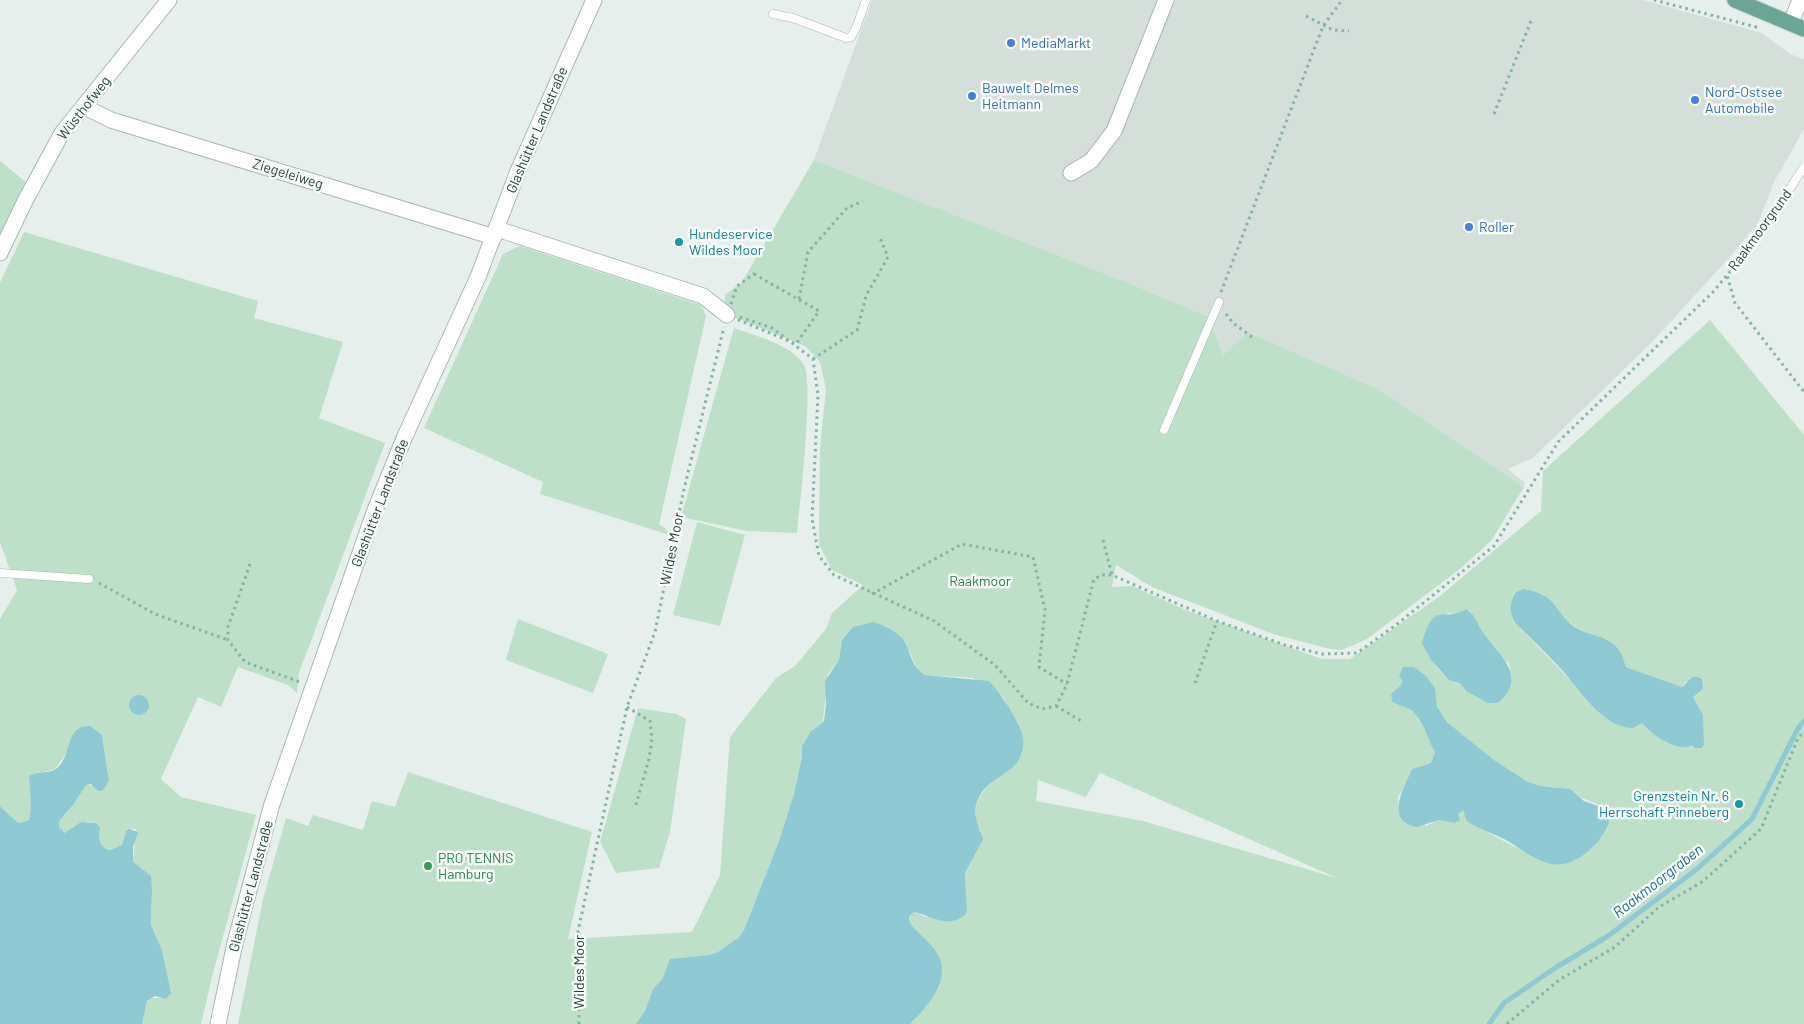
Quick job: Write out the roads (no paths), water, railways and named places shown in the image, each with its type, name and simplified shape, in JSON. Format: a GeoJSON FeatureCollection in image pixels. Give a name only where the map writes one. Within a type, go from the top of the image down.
{"type":"FeatureCollection","features":[{"type":"Feature","properties":{"kind":"main road"},"geometry":{"type":"LineString","coordinates":[[1735,0],[1798,26]]}},
{"type":"Feature","properties":{"kind":"street","name":"Wüsthofweg"},"geometry":{"type":"LineString","coordinates":[[0,253],[25,201],[62,133],[85,107],[169,0]]}},
{"type":"Feature","properties":{"kind":"street","name":"Glashütter Landstraße"},"geometry":{"type":"LineString","coordinates":[[218,1024],[235,943],[267,822],[375,510],[405,436],[449,343],[496,233],[518,171],[594,0]]}},
{"type":"Feature","properties":{"kind":"street"},"geometry":{"type":"LineString","coordinates":[[1071,173],[1091,161],[1114,131],[1166,0]]}},
{"type":"Feature","properties":{"kind":"street"},"geometry":{"type":"LineString","coordinates":[[1798,26],[1800,0]]}},
{"type":"Feature","properties":{"kind":"street","name":"Ziegeleiweg"},"geometry":{"type":"LineString","coordinates":[[85,107],[111,120],[496,233]]}},
{"type":"Feature","properties":{"kind":"street"},"geometry":{"type":"LineString","coordinates":[[496,233],[703,296],[727,315]]}},
{"type":"Feature","properties":{"kind":"lane"},"geometry":{"type":"LineString","coordinates":[[773,14],[793,18],[846,38],[853,34],[866,0]]}},
{"type":"Feature","properties":{"kind":"lane","name":"Raakmoorgrund"},"geometry":{"type":"LineString","coordinates":[[1785,196],[1804,167]]}},
{"type":"Feature","properties":{"kind":"lane"},"geometry":{"type":"LineString","coordinates":[[1164,430],[1219,302]]}},
{"type":"Feature","properties":{"kind":"lane"},"geometry":{"type":"LineString","coordinates":[[0,573],[89,579]]}},
{"type":"Feature","properties":{"kind":"water"},"geometry":{"type":"Polygon","coordinates":[[[1524,589],[1545,596],[1578,629],[1605,639],[1616,646],[1623,657],[1626,667],[1682,687],[1695,677],[1702,679],[1703,689],[1693,697],[1703,715],[1704,745],[1702,748],[1672,744],[1652,733],[1642,723],[1633,728],[1621,726],[1611,721],[1592,706],[1555,662],[1516,624],[1511,612],[1511,604],[1516,592],[1524,589]]]}},
{"type":"Feature","properties":{"kind":"water"},"geometry":{"type":"Polygon","coordinates":[[[1466,609],[1474,616],[1484,634],[1509,667],[1511,684],[1507,693],[1498,703],[1488,703],[1466,691],[1461,684],[1449,680],[1431,660],[1422,643],[1427,629],[1435,616],[1457,613],[1466,609]]]}},
{"type":"Feature","properties":{"kind":"water"},"geometry":{"type":"Polygon","coordinates":[[[874,622],[892,630],[902,638],[917,668],[925,675],[989,681],[1009,707],[1023,737],[1021,755],[1015,765],[989,785],[980,795],[977,802],[975,811],[983,839],[965,873],[967,913],[954,921],[941,920],[914,912],[909,916],[911,924],[935,950],[941,963],[942,973],[936,992],[910,1024],[636,1024],[645,1011],[653,989],[662,979],[670,959],[709,955],[718,952],[739,937],[744,930],[779,841],[794,794],[802,757],[802,746],[811,731],[824,721],[826,705],[825,681],[839,660],[842,640],[853,627],[874,622]]]}},
{"type":"Feature","properties":{"kind":"water"},"geometry":{"type":"Polygon","coordinates":[[[1403,667],[1414,667],[1426,676],[1435,688],[1437,707],[1447,722],[1494,760],[1528,782],[1541,786],[1570,789],[1584,801],[1604,808],[1609,822],[1605,831],[1592,848],[1584,855],[1564,864],[1544,862],[1504,839],[1469,823],[1463,810],[1458,814],[1460,820],[1454,823],[1439,820],[1417,827],[1407,824],[1401,818],[1399,811],[1401,794],[1412,769],[1431,763],[1435,752],[1416,715],[1411,710],[1392,702],[1391,694],[1401,685],[1402,680],[1399,675],[1403,667]]]}},
{"type":"Feature","properties":{"kind":"water"},"geometry":{"type":"Polygon","coordinates":[[[139,695],[146,698],[149,705],[146,712],[139,715],[132,712],[129,705],[132,698],[139,695]]]}},
{"type":"Feature","properties":{"kind":"water"},"geometry":{"type":"Polygon","coordinates":[[[90,726],[102,735],[109,781],[102,791],[98,791],[91,784],[86,785],[73,805],[59,821],[59,827],[65,833],[81,822],[96,823],[100,827],[100,842],[104,847],[111,850],[122,845],[126,831],[129,829],[138,832],[133,847],[133,862],[151,876],[151,925],[162,950],[171,993],[166,999],[155,996],[147,1001],[142,1024],[0,1024],[0,806],[17,822],[21,823],[29,820],[31,805],[29,776],[56,769],[65,757],[76,730],[90,726]]]}},
{"type":"Feature","properties":{"kind":"waterway","name":"Raakmoorgraben"},"geometry":{"type":"LineString","coordinates":[[1489,1024],[1504,1003],[1555,968],[1608,936],[1697,869],[1752,819],[1797,730],[1804,721]]}},
{"type":"Feature","properties":{"kind":"place","name":"MediaMarkt"},"geometry":{"type":"Point","coordinates":[1011,43]}},
{"type":"Feature","properties":{"kind":"place","name":"Bauwelt Delmes Heitmann"},"geometry":{"type":"Point","coordinates":[972,96]}},
{"type":"Feature","properties":{"kind":"place","name":"Nord-Ostsee Automobile"},"geometry":{"type":"Point","coordinates":[1695,100]}},
{"type":"Feature","properties":{"kind":"place","name":"Roller"},"geometry":{"type":"Point","coordinates":[1469,227]}},
{"type":"Feature","properties":{"kind":"place","name":"Hundeservice Wildes Moor"},"geometry":{"type":"Point","coordinates":[679,242]}},
{"type":"Feature","properties":{"kind":"place","name":"Grenzstein Nr. 6 Herrschaft Pinneberg"},"geometry":{"type":"Point","coordinates":[1739,804]}},
{"type":"Feature","properties":{"kind":"place","name":"PRO TENNIS Hamburg"},"geometry":{"type":"Point","coordinates":[428,866]}},
{"type":"Feature","properties":{"kind":"park label","name":"Raakmoor"},"geometry":{"type":"Point","coordinates":[980,581]}}]}
